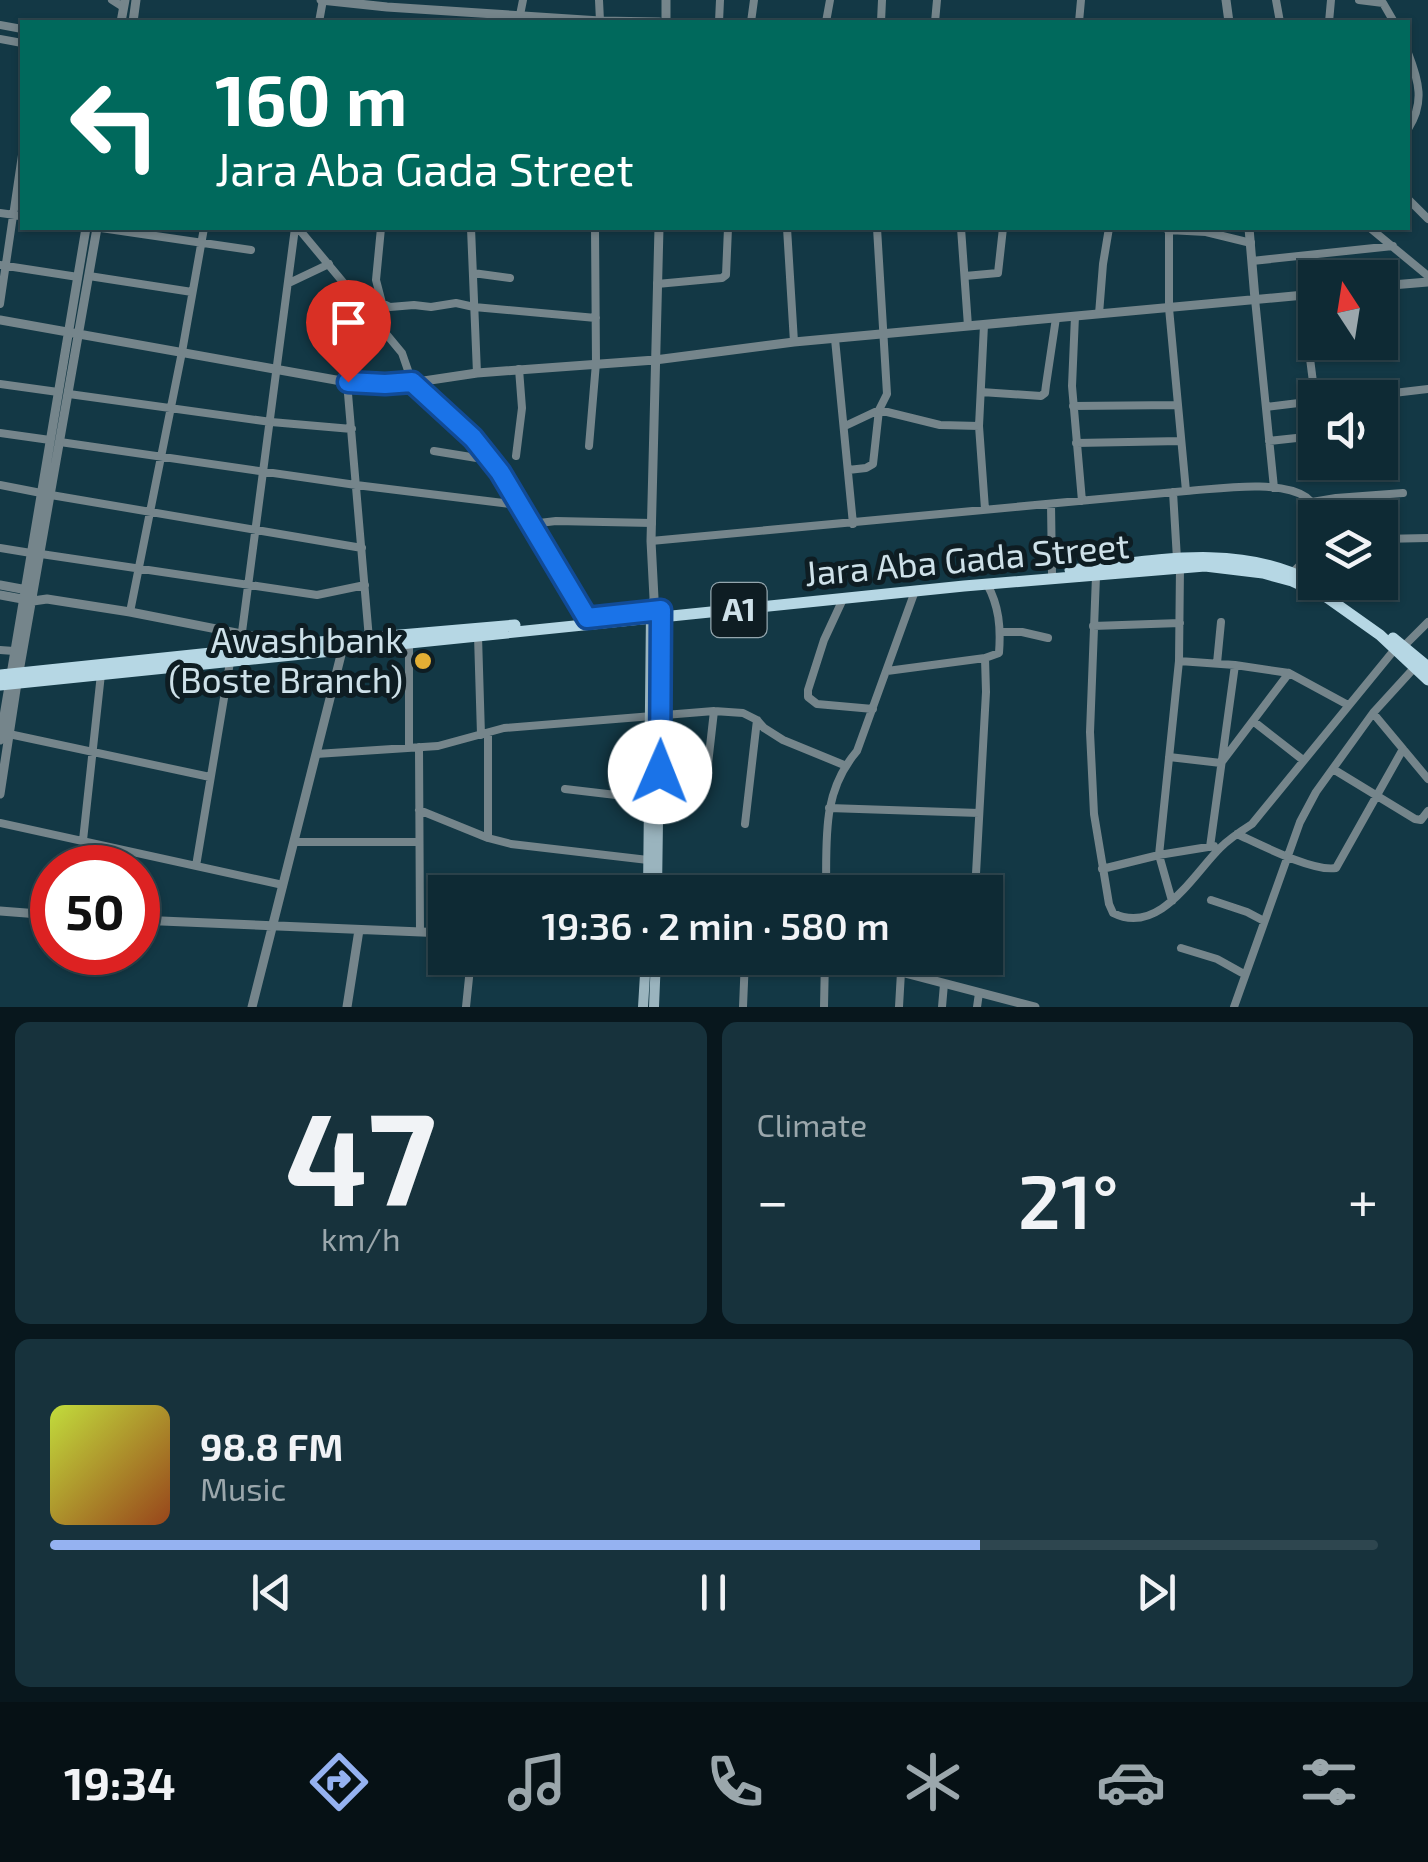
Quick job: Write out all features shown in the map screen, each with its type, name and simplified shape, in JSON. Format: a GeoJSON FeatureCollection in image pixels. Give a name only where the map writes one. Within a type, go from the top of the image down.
{"type":"FeatureCollection","features":[{"type":"Feature","properties":{"kind":"main road","name":"Jara Aba Gada Street"},"geometry":{"type":"LineString","coordinates":[[9,679],[296,644],[1229,558],[1293,572],[1334,593],[1422,667],[1428,680]]}},
{"type":"Feature","properties":{"kind":"main road","name":"Jara Aba Gada Street"},"geometry":{"type":"LineString","coordinates":[[9,679],[230,662],[478,636],[655,611],[1096,576],[1178,563],[1292,580],[1325,596],[1400,648]]}},
{"type":"Feature","properties":{"kind":"main road"},"geometry":{"type":"LineString","coordinates":[[655,611],[656,875]]}},
{"type":"Feature","properties":{"kind":"main road"},"geometry":{"type":"LineString","coordinates":[[648,875],[654,800]]}},
{"type":"Feature","properties":{"kind":"main road"},"geometry":{"type":"LineString","coordinates":[[642,1007],[645,975]]}},
{"type":"Feature","properties":{"kind":"main road"},"geometry":{"type":"LineString","coordinates":[[654,1007],[655,975]]}},
{"type":"Feature","properties":{"kind":"street"},"geometry":{"type":"LineString","coordinates":[[112,0],[124,3]]}},
{"type":"Feature","properties":{"kind":"street"},"geometry":{"type":"LineString","coordinates":[[322,0],[388,4],[470,17],[584,20]]}},
{"type":"Feature","properties":{"kind":"street"},"geometry":{"type":"LineString","coordinates":[[520,16],[523,0]]}},
{"type":"Feature","properties":{"kind":"street"},"geometry":{"type":"LineString","coordinates":[[1359,0],[1383,4],[1393,20]]}},
{"type":"Feature","properties":{"kind":"street"},"geometry":{"type":"LineString","coordinates":[[1410,60],[1419,104],[1410,126]]}},
{"type":"Feature","properties":{"kind":"street"},"geometry":{"type":"LineString","coordinates":[[1410,84],[1418,86]]}},
{"type":"Feature","properties":{"kind":"street"},"geometry":{"type":"LineString","coordinates":[[0,304],[3,265],[18,215],[20,185]]}},
{"type":"Feature","properties":{"kind":"street"},"geometry":{"type":"LineString","coordinates":[[1410,201],[1428,219]]}},
{"type":"Feature","properties":{"kind":"street"},"geometry":{"type":"LineString","coordinates":[[0,213],[18,215]]}},
{"type":"Feature","properties":{"kind":"street"},"geometry":{"type":"LineString","coordinates":[[74,333],[86,230]]}},
{"type":"Feature","properties":{"kind":"street"},"geometry":{"type":"LineString","coordinates":[[9,679],[29,596],[74,333],[99,230]]}},
{"type":"Feature","properties":{"kind":"street"},"geometry":{"type":"LineString","coordinates":[[114,230],[252,250]]}},
{"type":"Feature","properties":{"kind":"street"},"geometry":{"type":"LineString","coordinates":[[130,612],[204,230]]}},
{"type":"Feature","properties":{"kind":"street"},"geometry":{"type":"LineString","coordinates":[[242,632],[297,230]]}},
{"type":"Feature","properties":{"kind":"street"},"geometry":{"type":"LineString","coordinates":[[299,230],[402,353],[415,382],[490,460],[587,618]]}},
{"type":"Feature","properties":{"kind":"street"},"geometry":{"type":"LineString","coordinates":[[381,230],[376,280],[382,303],[390,307],[456,303],[596,318]]}},
{"type":"Feature","properties":{"kind":"street"},"geometry":{"type":"LineString","coordinates":[[471,230],[476,373]]}},
{"type":"Feature","properties":{"kind":"street"},"geometry":{"type":"LineString","coordinates":[[589,446],[596,363],[595,230]]}},
{"type":"Feature","properties":{"kind":"street"},"geometry":{"type":"LineString","coordinates":[[655,611],[652,523],[659,230]]}},
{"type":"Feature","properties":{"kind":"street"},"geometry":{"type":"LineString","coordinates":[[657,284],[726,275],[728,230]]}},
{"type":"Feature","properties":{"kind":"street"},"geometry":{"type":"LineString","coordinates":[[787,230],[794,342]]}},
{"type":"Feature","properties":{"kind":"street"},"geometry":{"type":"LineString","coordinates":[[848,470],[873,464],[880,410],[887,394],[877,230]]}},
{"type":"Feature","properties":{"kind":"street"},"geometry":{"type":"LineString","coordinates":[[961,230],[968,326]]}},
{"type":"Feature","properties":{"kind":"street"},"geometry":{"type":"LineString","coordinates":[[964,276],[998,273],[1003,230]]}},
{"type":"Feature","properties":{"kind":"street"},"geometry":{"type":"LineString","coordinates":[[1099,314],[1110,230]]}},
{"type":"Feature","properties":{"kind":"street"},"geometry":{"type":"LineString","coordinates":[[1168,230],[1168,308],[1186,490]]}},
{"type":"Feature","properties":{"kind":"street"},"geometry":{"type":"LineString","coordinates":[[1181,230],[1250,243]]}},
{"type":"Feature","properties":{"kind":"street"},"geometry":{"type":"LineString","coordinates":[[1250,230],[1274,488]]}},
{"type":"Feature","properties":{"kind":"street"},"geometry":{"type":"LineString","coordinates":[[1372,230],[1428,279]]}},
{"type":"Feature","properties":{"kind":"street"},"geometry":{"type":"LineString","coordinates":[[1252,261],[1392,246]]}},
{"type":"Feature","properties":{"kind":"street"},"geometry":{"type":"LineString","coordinates":[[289,283],[328,264]]}},
{"type":"Feature","properties":{"kind":"street"},"geometry":{"type":"LineString","coordinates":[[3,265],[78,277]]}},
{"type":"Feature","properties":{"kind":"street"},"geometry":{"type":"LineString","coordinates":[[473,273],[510,278]]}},
{"type":"Feature","properties":{"kind":"street"},"geometry":{"type":"LineString","coordinates":[[89,276],[192,292]]}},
{"type":"Feature","properties":{"kind":"street"},"geometry":{"type":"LineString","coordinates":[[1398,283],[1428,279]]}},
{"type":"Feature","properties":{"kind":"street"},"geometry":{"type":"LineString","coordinates":[[0,320],[348,382],[385,384],[1298,295]]}},
{"type":"Feature","properties":{"kind":"street"},"geometry":{"type":"LineString","coordinates":[[1076,316],[1073,406],[1082,501]]}},
{"type":"Feature","properties":{"kind":"street"},"geometry":{"type":"LineString","coordinates":[[981,392],[1034,397],[1045,393],[1056,318]]}},
{"type":"Feature","properties":{"kind":"street"},"geometry":{"type":"LineString","coordinates":[[984,325],[979,426],[986,509]]}},
{"type":"Feature","properties":{"kind":"street"},"geometry":{"type":"LineString","coordinates":[[834,339],[853,524]]}},
{"type":"Feature","properties":{"kind":"street"},"geometry":{"type":"LineString","coordinates":[[516,456],[522,408],[519,369]]}},
{"type":"Feature","properties":{"kind":"street"},"geometry":{"type":"LineString","coordinates":[[348,382],[369,639]]}},
{"type":"Feature","properties":{"kind":"street"},"geometry":{"type":"LineString","coordinates":[[0,384],[270,422],[352,429]]}},
{"type":"Feature","properties":{"kind":"street"},"geometry":{"type":"LineString","coordinates":[[1398,393],[1428,389]]}},
{"type":"Feature","properties":{"kind":"street"},"geometry":{"type":"LineString","coordinates":[[1266,407],[1298,402]]}},
{"type":"Feature","properties":{"kind":"street"},"geometry":{"type":"LineString","coordinates":[[1073,406],[1178,405]]}},
{"type":"Feature","properties":{"kind":"street"},"geometry":{"type":"LineString","coordinates":[[845,426],[880,410],[940,425],[979,426]]}},
{"type":"Feature","properties":{"kind":"street"},"geometry":{"type":"LineString","coordinates":[[0,433],[520,505]]}},
{"type":"Feature","properties":{"kind":"street"},"geometry":{"type":"LineString","coordinates":[[1269,441],[1298,438]]}},
{"type":"Feature","properties":{"kind":"street"},"geometry":{"type":"LineString","coordinates":[[1076,443],[1181,441]]}},
{"type":"Feature","properties":{"kind":"street"},"geometry":{"type":"LineString","coordinates":[[434,451],[490,460]]}},
{"type":"Feature","properties":{"kind":"street"},"geometry":{"type":"LineString","coordinates":[[0,486],[362,548]]}},
{"type":"Feature","properties":{"kind":"street"},"geometry":{"type":"LineString","coordinates":[[652,542],[1186,490],[1274,488],[1309,500]]}},
{"type":"Feature","properties":{"kind":"street"},"geometry":{"type":"LineString","coordinates":[[1172,901],[1159,854],[1180,623],[1173,492]]}},
{"type":"Feature","properties":{"kind":"street"},"geometry":{"type":"LineString","coordinates":[[1324,500],[1404,493]]}},
{"type":"Feature","properties":{"kind":"street"},"geometry":{"type":"LineString","coordinates":[[1051,504],[1052,572]]}},
{"type":"Feature","properties":{"kind":"street"},"geometry":{"type":"LineString","coordinates":[[531,524],[652,523]]}},
{"type":"Feature","properties":{"kind":"street"},"geometry":{"type":"LineString","coordinates":[[1398,539],[1428,538]]}},
{"type":"Feature","properties":{"kind":"street"},"geometry":{"type":"LineString","coordinates":[[0,548],[317,595],[365,586]]}},
{"type":"Feature","properties":{"kind":"street"},"geometry":{"type":"LineString","coordinates":[[1293,572],[1298,567]]}},
{"type":"Feature","properties":{"kind":"street"},"geometry":{"type":"LineString","coordinates":[[1096,576],[1090,732],[1094,814],[1110,904],[1118,917],[1155,915],[1172,901],[1223,844],[1252,824],[1348,705],[1428,622]]}},
{"type":"Feature","properties":{"kind":"street"},"geometry":{"type":"LineString","coordinates":[[887,671],[999,653],[994,597],[986,584]]}},
{"type":"Feature","properties":{"kind":"street"},"geometry":{"type":"LineString","coordinates":[[0,585],[29,596]]}},
{"type":"Feature","properties":{"kind":"street"},"geometry":{"type":"LineString","coordinates":[[826,875],[827,820],[834,786],[856,750],[916,591]]}},
{"type":"Feature","properties":{"kind":"street"},"geometry":{"type":"LineString","coordinates":[[0,595],[130,612],[296,644]]}},
{"type":"Feature","properties":{"kind":"street"},"geometry":{"type":"LineString","coordinates":[[0,794],[9,679],[29,596]]}},
{"type":"Feature","properties":{"kind":"street"},"geometry":{"type":"LineString","coordinates":[[843,598],[824,640],[808,697],[817,704],[872,709]]}},
{"type":"Feature","properties":{"kind":"street"},"geometry":{"type":"LineString","coordinates":[[1217,663],[1221,622]]}},
{"type":"Feature","properties":{"kind":"street"},"geometry":{"type":"LineString","coordinates":[[1094,626],[1180,623]]}},
{"type":"Feature","properties":{"kind":"street"},"geometry":{"type":"LineString","coordinates":[[1000,632],[1048,638]]}},
{"type":"Feature","properties":{"kind":"street"},"geometry":{"type":"LineString","coordinates":[[478,636],[488,838]]}},
{"type":"Feature","properties":{"kind":"street"},"geometry":{"type":"LineString","coordinates":[[409,644],[419,810],[420,932]]}},
{"type":"Feature","properties":{"kind":"street"},"geometry":{"type":"LineString","coordinates":[[0,650],[14,651]]}},
{"type":"Feature","properties":{"kind":"street"},"geometry":{"type":"LineString","coordinates":[[252,1007],[342,650]]}},
{"type":"Feature","properties":{"kind":"street"},"geometry":{"type":"LineString","coordinates":[[977,875],[986,692],[984,658]]}},
{"type":"Feature","properties":{"kind":"street"},"geometry":{"type":"LineString","coordinates":[[1178,661],[1290,673],[1348,705]]}},
{"type":"Feature","properties":{"kind":"street"},"geometry":{"type":"LineString","coordinates":[[196,866],[230,662]]}},
{"type":"Feature","properties":{"kind":"street"},"geometry":{"type":"LineString","coordinates":[[1210,847],[1235,665]]}},
{"type":"Feature","properties":{"kind":"street"},"geometry":{"type":"LineString","coordinates":[[1234,1007],[1300,822],[1316,792],[1373,713],[1422,667]]}},
{"type":"Feature","properties":{"kind":"street"},"geometry":{"type":"LineString","coordinates":[[1221,762],[1290,673]]}},
{"type":"Feature","properties":{"kind":"street"},"geometry":{"type":"LineString","coordinates":[[82,845],[101,674]]}},
{"type":"Feature","properties":{"kind":"street"},"geometry":{"type":"LineString","coordinates":[[316,754],[438,746],[504,728],[714,712],[743,713],[784,740],[844,766]]}},
{"type":"Feature","properties":{"kind":"street"},"geometry":{"type":"LineString","coordinates":[[708,764],[714,712]]}},
{"type":"Feature","properties":{"kind":"street"},"geometry":{"type":"LineString","coordinates":[[1373,713],[1428,779]]}},
{"type":"Feature","properties":{"kind":"street"},"geometry":{"type":"LineString","coordinates":[[746,824],[757,720]]}},
{"type":"Feature","properties":{"kind":"street"},"geometry":{"type":"LineString","coordinates":[[1252,721],[1303,760]]}},
{"type":"Feature","properties":{"kind":"street"},"geometry":{"type":"LineString","coordinates":[[5,737],[92,750],[210,777]]}},
{"type":"Feature","properties":{"kind":"street"},"geometry":{"type":"LineString","coordinates":[[1237,834],[1288,857],[1329,870],[1336,868],[1402,749]]}},
{"type":"Feature","properties":{"kind":"street"},"geometry":{"type":"LineString","coordinates":[[1169,758],[1221,762]]}},
{"type":"Feature","properties":{"kind":"street"},"geometry":{"type":"LineString","coordinates":[[1334,769],[1415,819],[1421,820],[1428,810]]}},
{"type":"Feature","properties":{"kind":"street"},"geometry":{"type":"LineString","coordinates":[[565,789],[654,800]]}},
{"type":"Feature","properties":{"kind":"street"},"geometry":{"type":"LineString","coordinates":[[829,808],[980,813]]}},
{"type":"Feature","properties":{"kind":"street"},"geometry":{"type":"LineString","coordinates":[[419,810],[510,844],[648,860]]}},
{"type":"Feature","properties":{"kind":"street"},"geometry":{"type":"LineString","coordinates":[[0,822],[283,885]]}},
{"type":"Feature","properties":{"kind":"street"},"geometry":{"type":"LineString","coordinates":[[294,842],[419,842]]}},
{"type":"Feature","properties":{"kind":"street"},"geometry":{"type":"LineString","coordinates":[[1102,869],[1159,854],[1223,844]]}},
{"type":"Feature","properties":{"kind":"street"},"geometry":{"type":"LineString","coordinates":[[1211,900],[1264,921]]}},
{"type":"Feature","properties":{"kind":"street"},"geometry":{"type":"LineString","coordinates":[[0,912],[30,914]]}},
{"type":"Feature","properties":{"kind":"street"},"geometry":{"type":"LineString","coordinates":[[160,921],[428,933]]}},
{"type":"Feature","properties":{"kind":"street"},"geometry":{"type":"LineString","coordinates":[[347,1007],[359,930]]}},
{"type":"Feature","properties":{"kind":"street"},"geometry":{"type":"LineString","coordinates":[[1181,948],[1217,959],[1244,974]]}},
{"type":"Feature","properties":{"kind":"street"},"geometry":{"type":"LineString","coordinates":[[468,1007],[470,975]]}},
{"type":"Feature","properties":{"kind":"street"},"geometry":{"type":"LineString","coordinates":[[743,1007],[744,975]]}},
{"type":"Feature","properties":{"kind":"street"},"geometry":{"type":"LineString","coordinates":[[824,1007],[825,975]]}},
{"type":"Feature","properties":{"kind":"street"},"geometry":{"type":"LineString","coordinates":[[899,1007],[901,975]]}},
{"type":"Feature","properties":{"kind":"street"},"geometry":{"type":"LineString","coordinates":[[912,975],[1035,1007]]}},
{"type":"Feature","properties":{"kind":"street"},"geometry":{"type":"LineString","coordinates":[[942,1007],[944,984]]}},
{"type":"Feature","properties":{"kind":"street"},"geometry":{"type":"LineString","coordinates":[[977,1007],[979,993]]}},
{"type":"Feature","properties":{"kind":"place","name":"Awash bank (Boste Branch)"},"geometry":{"type":"Point","coordinates":[423,661]}},
{"type":"Feature","properties":{"kind":"route"},"geometry":{"type":"LineString","coordinates":[[348,382],[412,382],[473,438],[500,472],[587,618],[661,610],[660,772]]}}]}
